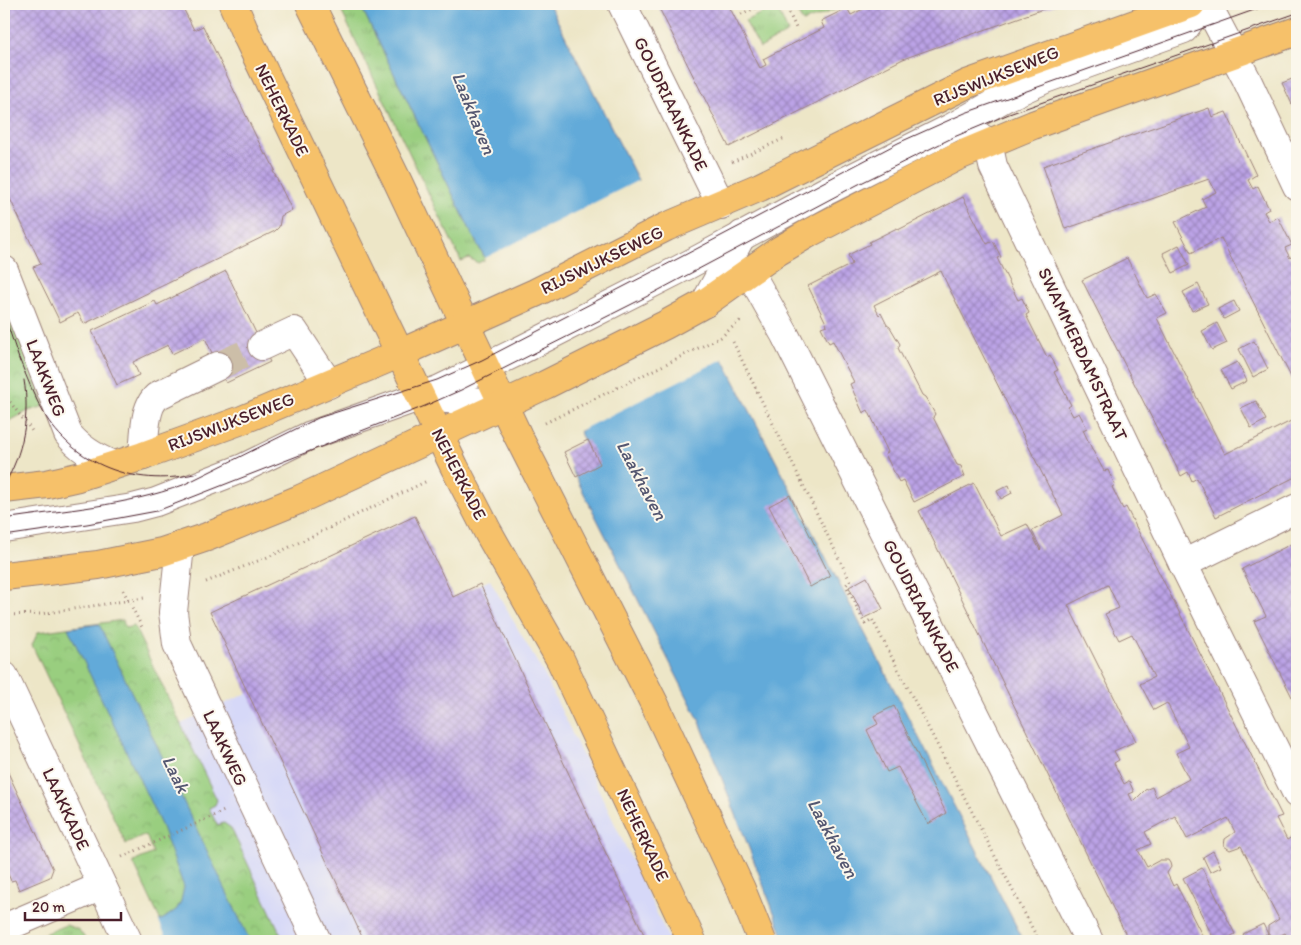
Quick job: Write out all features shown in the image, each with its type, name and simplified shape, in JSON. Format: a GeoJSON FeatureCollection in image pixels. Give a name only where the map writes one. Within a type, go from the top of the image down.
{"type":"FeatureCollection","features":[{"type":"Feature","properties":{"kind":"main road","name":"NEHERKADE"},"geometry":{"type":"LineString","coordinates":[[233,4],[438,434],[488,532],[560,659],[692,941]]}},
{"type":"Feature","properties":{"kind":"main road"},"geometry":{"type":"LineString","coordinates":[[310,4],[398,180],[518,436],[654,703],[741,889],[762,941]]}},
{"type":"Feature","properties":{"kind":"main road","name":"RIJSWIJKSEWEG"},"geometry":{"type":"LineString","coordinates":[[4,489],[62,481],[143,456],[227,426],[329,384],[505,307],[666,228],[769,183],[967,84],[1191,4]]}},
{"type":"Feature","properties":{"kind":"main road","name":"RIJSWIJKSEWEG"},"geometry":{"type":"LineString","coordinates":[[4,576],[108,563],[180,546],[207,537],[318,491],[545,385],[665,325],[704,303],[750,273],[777,252],[830,222],[988,142],[1297,31]]}},
{"type":"Feature","properties":{"kind":"street","name":"GOUDRIAANKADE"},"geometry":{"type":"LineString","coordinates":[[622,4],[721,205]]}},
{"type":"Feature","properties":{"kind":"street","name":"RIJSWIJKSEWEG"},"geometry":{"type":"LineString","coordinates":[[4,528],[133,508],[156,502],[243,468],[309,436],[421,397],[526,348],[686,266],[906,149],[953,127],[1004,98],[1045,79],[1184,29],[1202,4]]}},
{"type":"Feature","properties":{"kind":"street"},"geometry":{"type":"LineString","coordinates":[[1207,4],[1232,55],[1246,78],[1297,186]]}},
{"type":"Feature","properties":{"kind":"street","name":"RIJSWIJKSEWEG"},"geometry":{"type":"LineString","coordinates":[[953,127],[969,131],[988,142]]}},
{"type":"Feature","properties":{"kind":"street","name":"SWAMMERDAMSTRAAT"},"geometry":{"type":"LineString","coordinates":[[988,142],[993,166],[1183,564],[1297,794]]}},
{"type":"Feature","properties":{"kind":"street"},"geometry":{"type":"LineString","coordinates":[[704,303],[742,235]]}},
{"type":"Feature","properties":{"kind":"street","name":"LAAKWEG"},"geometry":{"type":"LineString","coordinates":[[4,270],[68,434],[84,449],[113,465]]}},
{"type":"Feature","properties":{"kind":"street","name":"GOUDRIAANKADE"},"geometry":{"type":"LineString","coordinates":[[750,273],[785,335],[1088,941]]}},
{"type":"Feature","properties":{"kind":"street"},"geometry":{"type":"LineString","coordinates":[[262,346],[294,331],[329,384]]}},
{"type":"Feature","properties":{"kind":"street"},"geometry":{"type":"LineString","coordinates":[[143,456],[148,411],[153,400],[159,395],[218,366]]}},
{"type":"Feature","properties":{"kind":"street","name":"RIJSWIJKSEWEG"},"geometry":{"type":"LineString","coordinates":[[421,397],[503,404]]}},
{"type":"Feature","properties":{"kind":"street"},"geometry":{"type":"LineString","coordinates":[[1183,564],[1297,508]]}},
{"type":"Feature","properties":{"kind":"street","name":"LAAKWEG"},"geometry":{"type":"LineString","coordinates":[[180,546],[172,617],[177,644],[317,941]]}},
{"type":"Feature","properties":{"kind":"street","name":"LAAKKADE"},"geometry":{"type":"LineString","coordinates":[[4,676],[125,935]]}},
{"type":"Feature","properties":{"kind":"street"},"geometry":{"type":"LineString","coordinates":[[4,928],[102,886]]}},
{"type":"Feature","properties":{"kind":"path"},"geometry":{"type":"LineString","coordinates":[[741,14],[765,4]]}},
{"type":"Feature","properties":{"kind":"path"},"geometry":{"type":"LineString","coordinates":[[785,4],[796,28]]}},
{"type":"Feature","properties":{"kind":"path"},"geometry":{"type":"LineString","coordinates":[[518,436],[722,336]]}},
{"type":"Feature","properties":{"kind":"path"},"geometry":{"type":"LineString","coordinates":[[733,342],[850,581],[846,585],[865,624],[872,619],[1040,941]]}},
{"type":"Feature","properties":{"kind":"path"},"geometry":{"type":"LineString","coordinates":[[4,394],[35,434]]}},
{"type":"Feature","properties":{"kind":"path"},"geometry":{"type":"LineString","coordinates":[[4,615],[40,614],[117,603],[174,592],[197,585],[275,554],[455,468]]}},
{"type":"Feature","properties":{"kind":"path"},"geometry":{"type":"LineString","coordinates":[[147,845],[215,815]]}},
{"type":"Feature","properties":{"kind":"shaded area"},"geometry":{"type":"Polygon","coordinates":[[[490,580],[545,676],[670,941],[214,941],[121,752],[490,580]]]}},
{"type":"Feature","properties":{"kind":"green space"},"geometry":{"type":"Polygon","coordinates":[[[338,4],[360,4],[486,259],[478,263],[469,258],[461,261],[338,4]]]}},
{"type":"Feature","properties":{"kind":"green space"},"geometry":{"type":"Polygon","coordinates":[[[791,4],[850,4],[803,22],[791,4]]]}},
{"type":"Feature","properties":{"kind":"green space"},"geometry":{"type":"Polygon","coordinates":[[[776,6],[788,32],[760,48],[745,21],[776,6]]]}},
{"type":"Feature","properties":{"kind":"green space"},"geometry":{"type":"Polygon","coordinates":[[[4,300],[45,406],[28,411],[4,424],[4,300]]]}},
{"type":"Feature","properties":{"kind":"green space"},"geometry":{"type":"Polygon","coordinates":[[[123,620],[125,628],[134,626],[217,800],[215,805],[209,808],[217,825],[224,823],[231,828],[284,941],[170,941],[133,862],[153,853],[146,835],[126,844],[32,645],[38,632],[123,620]]]}},
{"type":"Feature","properties":{"kind":"green space"},"geometry":{"type":"Polygon","coordinates":[[[66,925],[79,930],[87,941],[26,941],[66,925]]]}},
{"type":"Feature","properties":{"kind":"water","name":"Laakhaven"},"geometry":{"type":"Polygon","coordinates":[[[360,4],[549,4],[640,184],[587,211],[672,380],[721,355],[1024,941],[785,941],[700,722],[571,468],[592,456],[579,431],[583,429],[496,254],[486,259],[477,244],[360,4]]]}},
{"type":"Feature","properties":{"kind":"water"},"geometry":{"type":"Polygon","coordinates":[[[99,624],[250,941],[196,941],[185,939],[178,941],[116,941],[165,918],[177,909],[184,887],[162,827],[68,628],[99,624]]]}},
{"type":"Feature","properties":{"kind":"pier"},"geometry":{"type":"Polygon","coordinates":[[[641,179],[642,186],[590,212],[673,377],[720,353],[723,353],[725,358],[577,432],[580,427],[494,257],[487,261],[483,259],[641,179]]]}},
{"type":"Feature","properties":{"kind":"pier"},"geometry":{"type":"Polygon","coordinates":[[[158,919],[168,941],[114,941],[115,939],[158,919]]]}},
{"type":"Feature","properties":{"kind":"building"},"geometry":{"type":"Polygon","coordinates":[[[4,4],[181,4],[194,30],[203,26],[265,155],[267,154],[275,170],[273,171],[292,210],[281,216],[279,227],[275,231],[84,324],[78,313],[60,322],[33,267],[41,264],[4,186],[4,4]]]}},
{"type":"Feature","properties":{"kind":"building"},"geometry":{"type":"Polygon","coordinates":[[[657,4],[728,4],[760,68],[766,65],[763,59],[824,28],[821,21],[847,8],[851,15],[873,4],[1057,4],[903,59],[729,147],[657,4]]]}},
{"type":"Feature","properties":{"kind":"building"},"geometry":{"type":"Polygon","coordinates":[[[1297,77],[1297,115],[1282,83],[1297,77]]]}},
{"type":"Feature","properties":{"kind":"building"},"geometry":{"type":"Polygon","coordinates":[[[1209,108],[1212,117],[1226,112],[1256,175],[1248,180],[1253,189],[1258,186],[1269,209],[1264,212],[1269,221],[1278,217],[1292,245],[1285,248],[1297,266],[1297,389],[1221,238],[1191,253],[1175,222],[1206,207],[1202,199],[1216,192],[1209,179],[1065,229],[1043,166],[1209,108]]]}},
{"type":"Feature","properties":{"kind":"building"},"geometry":{"type":"Polygon","coordinates":[[[963,197],[987,244],[993,241],[1001,257],[997,258],[1018,300],[1022,298],[1029,313],[1026,315],[1047,357],[1050,355],[1058,370],[1054,372],[1071,405],[1068,407],[1073,416],[1079,413],[1087,428],[1083,430],[1093,451],[1104,471],[1108,470],[1115,485],[1112,487],[1123,509],[1126,507],[1282,816],[1276,818],[1287,840],[1292,837],[1297,847],[1297,941],[1289,941],[1285,933],[1274,938],[1268,934],[1268,926],[1279,919],[1241,846],[1230,850],[1224,846],[1225,839],[1235,832],[1228,818],[1187,839],[1175,816],[1145,832],[1151,844],[1138,850],[1147,867],[1160,860],[1168,860],[1171,867],[1167,873],[1173,886],[1176,884],[1205,941],[1129,941],[919,511],[974,483],[1001,536],[1027,524],[1040,550],[1032,531],[1063,515],[941,271],[874,305],[900,344],[898,348],[922,395],[935,414],[933,417],[957,465],[961,466],[965,476],[914,502],[903,480],[899,482],[885,454],[888,452],[868,410],[863,413],[850,384],[854,382],[833,341],[829,343],[821,327],[827,325],[808,286],[852,264],[848,255],[897,228],[898,230],[963,197]],[[1108,585],[1068,605],[1136,741],[1114,751],[1119,760],[1114,763],[1124,784],[1129,781],[1134,792],[1129,794],[1133,802],[1145,790],[1152,787],[1156,797],[1189,779],[1176,753],[1189,747],[1167,703],[1154,710],[1140,684],[1154,677],[1132,634],[1119,640],[1105,614],[1119,608],[1108,585]]]}},
{"type":"Feature","properties":{"kind":"building"},"geometry":{"type":"Polygon","coordinates":[[[1179,245],[1189,265],[1173,273],[1163,253],[1179,245]]]}},
{"type":"Feature","properties":{"kind":"building"},"geometry":{"type":"Polygon","coordinates":[[[1127,258],[1147,298],[1156,294],[1167,313],[1157,318],[1225,454],[1297,418],[1297,476],[1216,517],[1197,478],[1192,481],[1188,472],[1181,476],[1082,280],[1127,258]]]}},
{"type":"Feature","properties":{"kind":"building"},"geometry":{"type":"Polygon","coordinates":[[[226,271],[270,362],[226,383],[205,338],[172,354],[168,345],[133,362],[139,375],[117,385],[92,331],[155,301],[157,305],[226,271]]]}},
{"type":"Feature","properties":{"kind":"building"},"geometry":{"type":"Polygon","coordinates":[[[1198,284],[1208,304],[1192,311],[1183,292],[1198,284]]]}},
{"type":"Feature","properties":{"kind":"building"},"geometry":{"type":"Polygon","coordinates":[[[1234,301],[1239,311],[1224,319],[1218,309],[1234,301]]]}},
{"type":"Feature","properties":{"kind":"building"},"geometry":{"type":"Polygon","coordinates":[[[1217,323],[1227,343],[1212,350],[1202,331],[1217,323]]]}},
{"type":"Feature","properties":{"kind":"building"},"geometry":{"type":"Polygon","coordinates":[[[1254,341],[1268,369],[1253,377],[1239,349],[1254,341]]]}},
{"type":"Feature","properties":{"kind":"building"},"geometry":{"type":"Polygon","coordinates":[[[1237,362],[1247,381],[1231,389],[1221,370],[1237,362]]]}},
{"type":"Feature","properties":{"kind":"building"},"geometry":{"type":"Polygon","coordinates":[[[1256,401],[1266,420],[1251,428],[1241,408],[1256,401]]]}},
{"type":"Feature","properties":{"kind":"building"},"geometry":{"type":"Polygon","coordinates":[[[588,440],[600,464],[576,477],[564,452],[588,440]]]}},
{"type":"Feature","properties":{"kind":"building"},"geometry":{"type":"Polygon","coordinates":[[[1009,485],[1012,493],[1001,499],[997,491],[1009,485]]]}},
{"type":"Feature","properties":{"kind":"building"},"geometry":{"type":"Polygon","coordinates":[[[790,495],[830,576],[810,587],[769,506],[790,495]]]}},
{"type":"Feature","properties":{"kind":"building"},"geometry":{"type":"Polygon","coordinates":[[[415,516],[453,597],[480,584],[647,941],[364,941],[210,612],[415,516]]]}},
{"type":"Feature","properties":{"kind":"building"},"geometry":{"type":"Polygon","coordinates":[[[1297,541],[1297,707],[1254,621],[1266,616],[1242,569],[1297,541]]]}},
{"type":"Feature","properties":{"kind":"building"},"geometry":{"type":"Polygon","coordinates":[[[867,577],[883,609],[864,618],[849,587],[867,577]]]}},
{"type":"Feature","properties":{"kind":"building"},"geometry":{"type":"Polygon","coordinates":[[[894,706],[946,813],[928,824],[898,767],[887,772],[867,730],[878,724],[874,716],[894,706]]]}},
{"type":"Feature","properties":{"kind":"building"},"geometry":{"type":"Polygon","coordinates":[[[4,764],[53,869],[50,877],[19,890],[15,880],[11,881],[4,865],[6,864],[4,858],[4,764]]]}},
{"type":"Feature","properties":{"kind":"building"},"geometry":{"type":"Polygon","coordinates":[[[1213,851],[1221,867],[1210,872],[1203,857],[1213,851]]]}},
{"type":"Feature","properties":{"kind":"building"},"geometry":{"type":"Polygon","coordinates":[[[1202,868],[1235,934],[1222,941],[1215,941],[1183,878],[1202,868]]]}},
{"type":"Feature","properties":{"kind":"building"},"geometry":{"type":"Polygon","coordinates":[[[1263,924],[1268,934],[1257,939],[1258,941],[1246,941],[1243,934],[1263,924]]]}},
{"type":"Feature","properties":{"kind":"tunnel"},"geometry":{"type":"LineString","coordinates":[[218,366],[262,346]]}},
{"type":"Feature","properties":{"kind":"tram line"},"geometry":{"type":"LineString","coordinates":[[4,519],[117,503],[183,485],[318,418],[437,380],[482,360],[898,143],[965,113],[1271,4]]}},
{"type":"Feature","properties":{"kind":"tram line"},"geometry":{"type":"LineString","coordinates":[[4,536],[87,524],[157,511],[425,406],[461,390],[644,298],[857,185],[954,137],[1009,114],[1297,13]]}},
{"type":"Feature","properties":{"kind":"tram line"},"geometry":{"type":"LineString","coordinates":[[4,314],[20,362]]}},
{"type":"Feature","properties":{"kind":"tram line"},"geometry":{"type":"LineString","coordinates":[[19,358],[46,417],[60,435],[94,461],[113,470],[155,478],[198,473]]}},
{"type":"Feature","properties":{"kind":"tram line"},"geometry":{"type":"LineString","coordinates":[[4,485],[16,461],[23,434],[26,407],[24,380]]}},
{"type":"Feature","properties":{"kind":"water label","name":"Laak"},"geometry":{"type":"Point","coordinates":[176,774]}}]}
